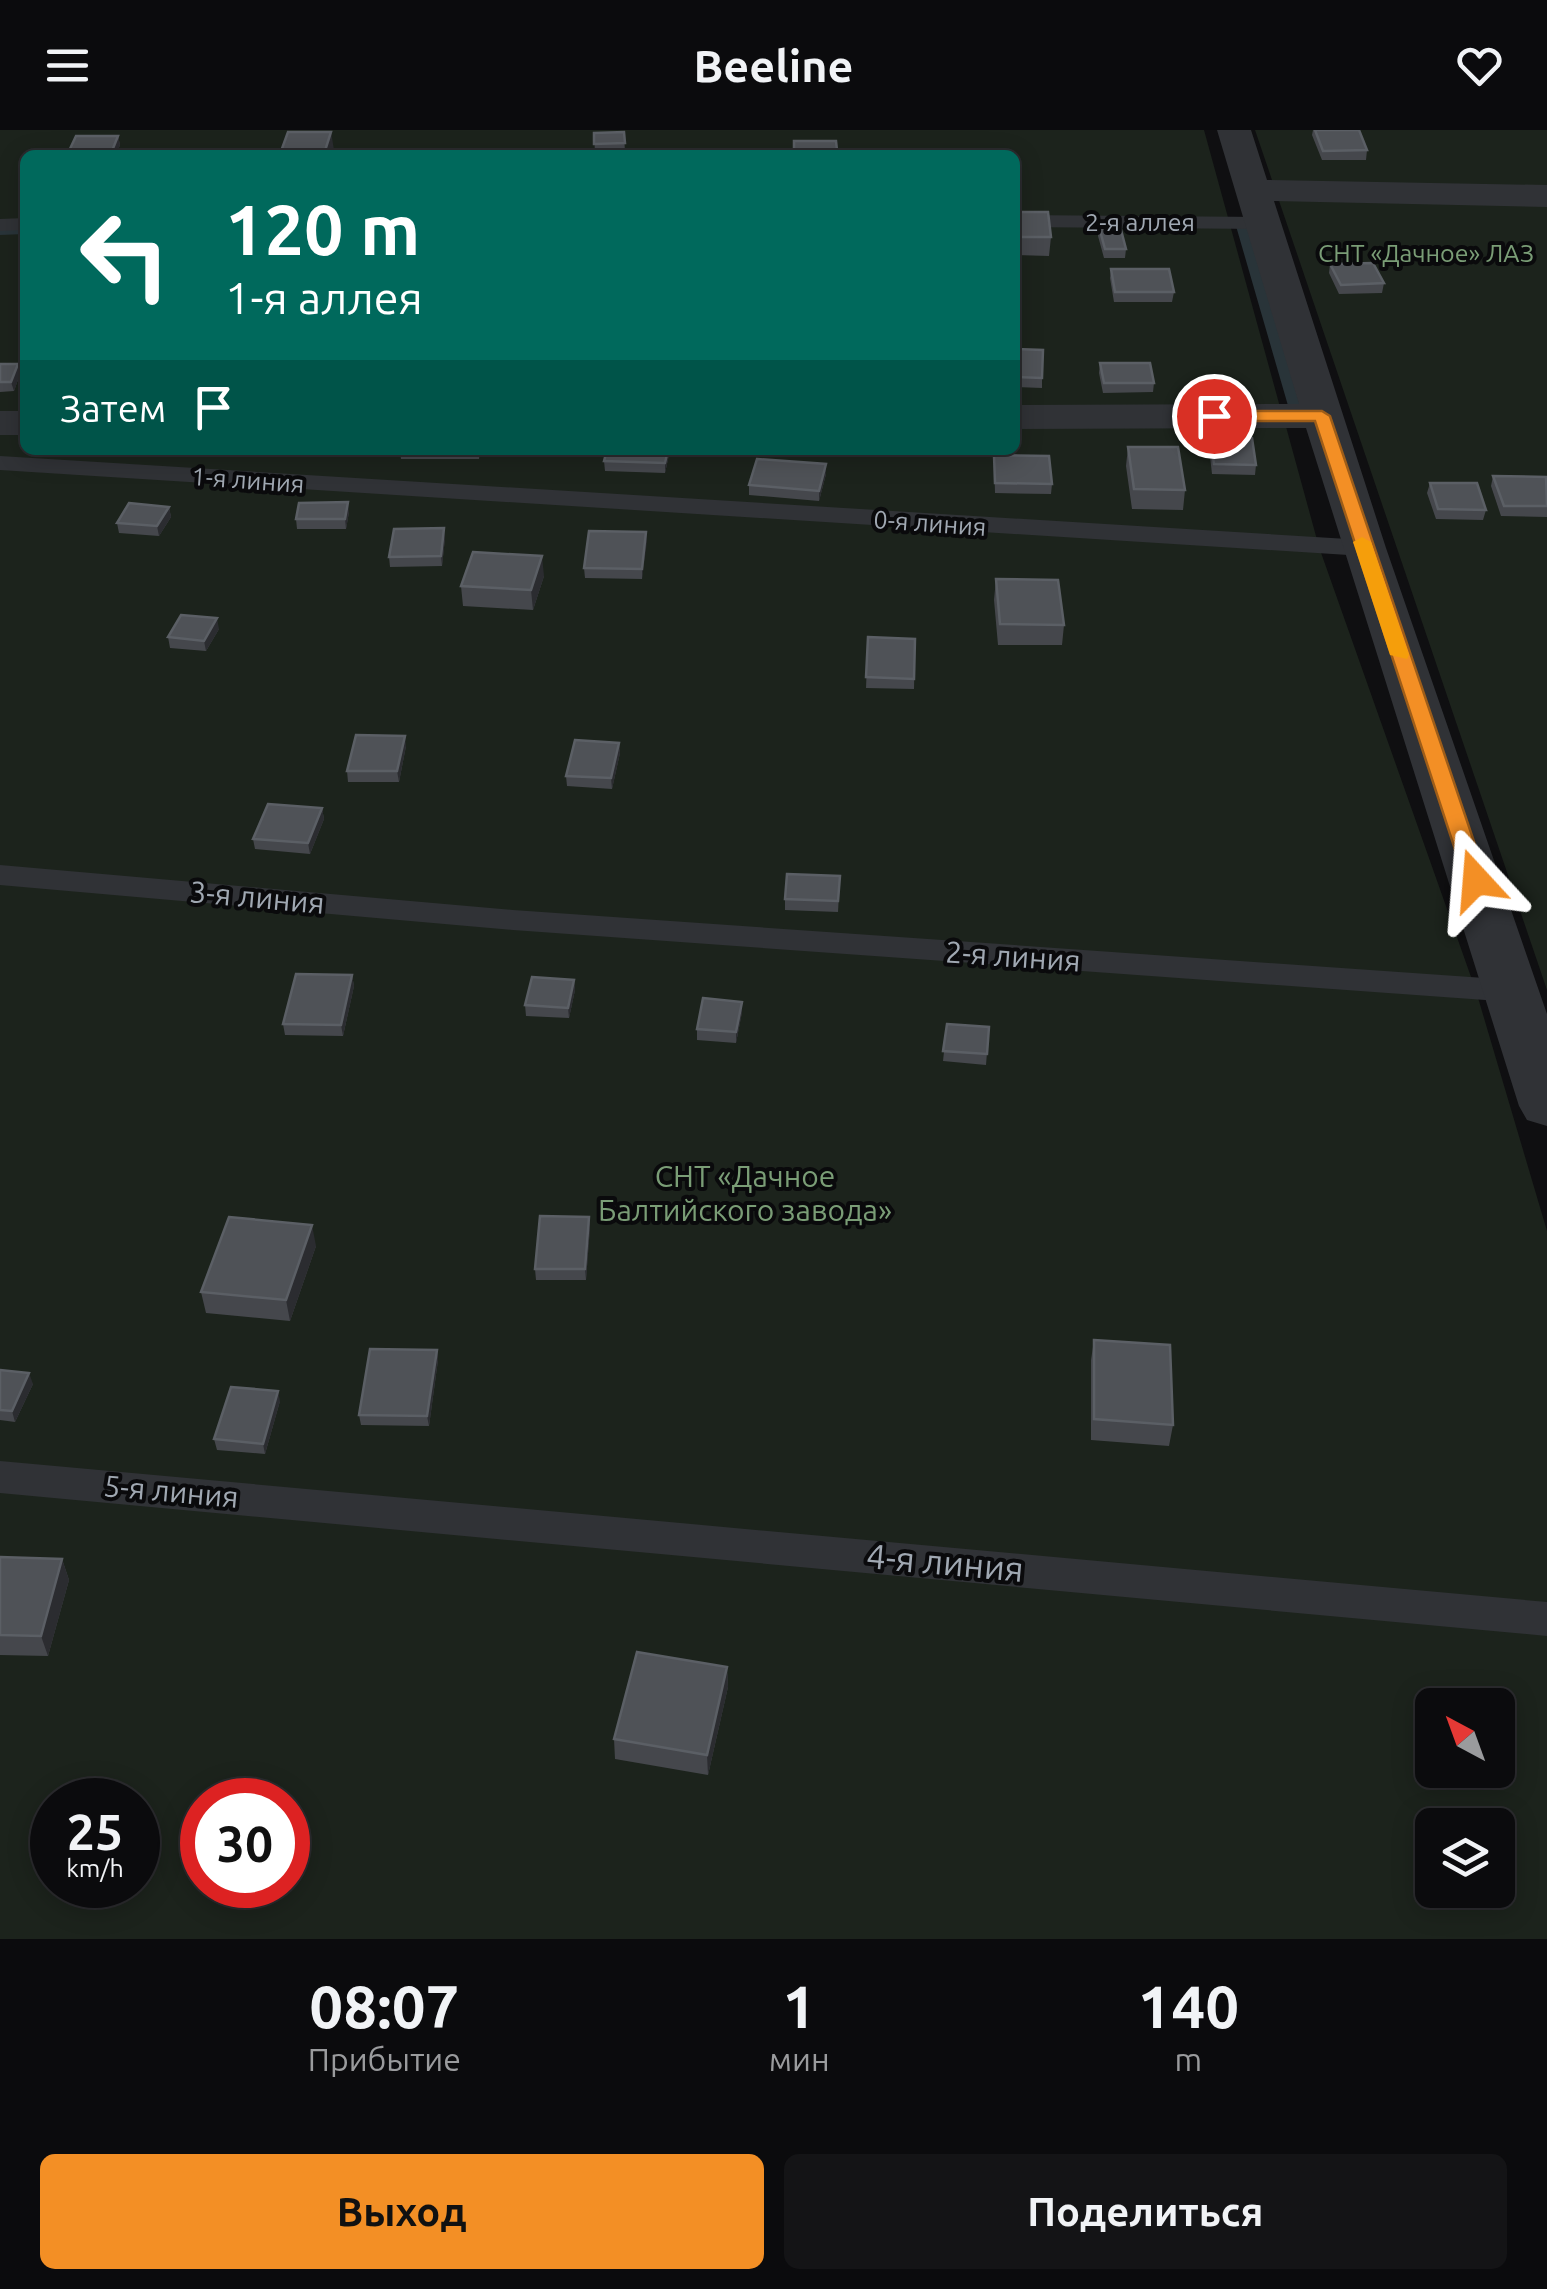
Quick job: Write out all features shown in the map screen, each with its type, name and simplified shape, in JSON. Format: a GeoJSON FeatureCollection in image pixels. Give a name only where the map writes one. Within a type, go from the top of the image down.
{"type":"FeatureCollection","features":[{"type":"Feature","properties":{"kind":"street"},"geometry":{"type":"LineString","coordinates":[[1234,130],[1364,548],[1514,991],[1547,1106]]}},
{"type":"Feature","properties":{"kind":"street"},"geometry":{"type":"LineString","coordinates":[[1260,207],[1547,196]]}},
{"type":"Feature","properties":{"kind":"street"},"geometry":{"type":"LineString","coordinates":[[1020,417],[1322,416]]}},
{"type":"Feature","properties":{"kind":"lane","name":"2-я аллея"},"geometry":{"type":"LineString","coordinates":[[1020,222],[1260,207]]}},
{"type":"Feature","properties":{"kind":"lane","name":"1-я линия"},"geometry":{"type":"LineString","coordinates":[[0,463],[496,496]]}},
{"type":"Feature","properties":{"kind":"lane","name":"0-я линия"},"geometry":{"type":"LineString","coordinates":[[496,496],[1364,548]]}},
{"type":"Feature","properties":{"kind":"lane","name":"3-я линия"},"geometry":{"type":"LineString","coordinates":[[0,875],[514,920]]}},
{"type":"Feature","properties":{"kind":"lane","name":"2-я линия"},"geometry":{"type":"LineString","coordinates":[[514,920],[1514,991]]}},
{"type":"Feature","properties":{"kind":"lane","name":"5-я линия"},"geometry":{"type":"LineString","coordinates":[[0,1477],[343,1507]]}},
{"type":"Feature","properties":{"kind":"lane","name":"4-я линия"},"geometry":{"type":"LineString","coordinates":[[343,1507],[1547,1620]]}},
{"type":"Feature","properties":{"kind":"green space"},"geometry":{"type":"Polygon","coordinates":[[[0,130],[1204,130],[1280,407],[1020,409],[1020,150],[20,150],[20,416],[0,416],[0,130]]]}},
{"type":"Feature","properties":{"kind":"green space","name":"СНТ «Дачное» ЛАЗ"},"geometry":{"type":"Polygon","coordinates":[[[1255,130],[1547,130],[1547,990],[1255,130]]]}},
{"type":"Feature","properties":{"kind":"green space","name":"СНТ «Дачное Балтийского завода»"},"geometry":{"type":"Polygon","coordinates":[[[1285,423],[1319,547],[1476,991],[1547,1231],[1547,1939],[0,1939],[0,431],[20,431],[20,455],[1020,455],[1020,425],[1285,423]]]}},
{"type":"Feature","properties":{"kind":"building"},"geometry":{"type":"Polygon","coordinates":[[[1315,130],[1359,130],[1367,150],[1323,151],[1315,130]]]}},
{"type":"Feature","properties":{"kind":"building"},"geometry":{"type":"Polygon","coordinates":[[[288,132],[331,132],[325,150],[281,150],[288,132]]]}},
{"type":"Feature","properties":{"kind":"building"},"geometry":{"type":"Polygon","coordinates":[[[624,132],[625,143],[594,144],[594,133],[624,132]]]}},
{"type":"Feature","properties":{"kind":"building"},"geometry":{"type":"Polygon","coordinates":[[[76,136],[118,136],[112,150],[69,150],[76,136]]]}},
{"type":"Feature","properties":{"kind":"building"},"geometry":{"type":"Polygon","coordinates":[[[794,141],[836,141],[837,150],[794,150],[794,141]]]}},
{"type":"Feature","properties":{"kind":"building"},"geometry":{"type":"Polygon","coordinates":[[[1020,212],[1048,212],[1051,237],[1020,237],[1020,212]]]}},
{"type":"Feature","properties":{"kind":"building"},"geometry":{"type":"Polygon","coordinates":[[[1120,226],[1126,249],[1105,249],[1099,227],[1120,226]]]}},
{"type":"Feature","properties":{"kind":"building"},"geometry":{"type":"Polygon","coordinates":[[[1373,263],[1384,283],[1341,285],[1330,264],[1373,263]]]}},
{"type":"Feature","properties":{"kind":"building"},"geometry":{"type":"Polygon","coordinates":[[[1111,269],[1169,269],[1174,292],[1115,292],[1111,269]]]}},
{"type":"Feature","properties":{"kind":"building"},"geometry":{"type":"Polygon","coordinates":[[[1020,349],[1043,350],[1042,378],[1020,377],[1020,349]]]}},
{"type":"Feature","properties":{"kind":"building"},"geometry":{"type":"Polygon","coordinates":[[[1100,363],[1150,363],[1154,383],[1104,383],[1100,363]]]}},
{"type":"Feature","properties":{"kind":"building"},"geometry":{"type":"Polygon","coordinates":[[[0,364],[18,364],[11,382],[0,382],[0,364]]]}},
{"type":"Feature","properties":{"kind":"building"},"geometry":{"type":"Polygon","coordinates":[[[1210,437],[1252,438],[1256,465],[1214,464],[1210,437]]]}},
{"type":"Feature","properties":{"kind":"building"},"geometry":{"type":"Polygon","coordinates":[[[1128,447],[1178,447],[1185,490],[1134,489],[1128,447]]]}},
{"type":"Feature","properties":{"kind":"building"},"geometry":{"type":"Polygon","coordinates":[[[606,455],[667,455],[665,463],[604,461],[606,455]]]}},
{"type":"Feature","properties":{"kind":"building"},"geometry":{"type":"Polygon","coordinates":[[[994,455],[1049,456],[1052,484],[995,483],[994,455]]]}},
{"type":"Feature","properties":{"kind":"building"},"geometry":{"type":"Polygon","coordinates":[[[757,459],[826,464],[819,491],[749,485],[757,459]]]}},
{"type":"Feature","properties":{"kind":"building"},"geometry":{"type":"Polygon","coordinates":[[[1493,476],[1546,477],[1547,506],[1504,506],[1493,476]]]}},
{"type":"Feature","properties":{"kind":"building"},"geometry":{"type":"Polygon","coordinates":[[[1430,483],[1477,483],[1486,510],[1438,509],[1430,483]]]}},
{"type":"Feature","properties":{"kind":"building"},"geometry":{"type":"Polygon","coordinates":[[[348,502],[345,519],[296,519],[299,503],[348,502]]]}},
{"type":"Feature","properties":{"kind":"building"},"geometry":{"type":"Polygon","coordinates":[[[129,503],[169,507],[157,526],[117,523],[129,503]]]}},
{"type":"Feature","properties":{"kind":"building"},"geometry":{"type":"Polygon","coordinates":[[[444,528],[441,556],[389,557],[394,529],[444,528]]]}},
{"type":"Feature","properties":{"kind":"building"},"geometry":{"type":"Polygon","coordinates":[[[589,531],[646,532],[642,569],[584,568],[589,531]]]}},
{"type":"Feature","properties":{"kind":"building"},"geometry":{"type":"Polygon","coordinates":[[[473,552],[542,556],[531,590],[461,586],[473,552]]]}},
{"type":"Feature","properties":{"kind":"building"},"geometry":{"type":"Polygon","coordinates":[[[996,579],[1058,580],[1064,625],[1000,624],[996,579]]]}},
{"type":"Feature","properties":{"kind":"building"},"geometry":{"type":"Polygon","coordinates":[[[181,615],[217,618],[204,641],[168,637],[181,615]]]}},
{"type":"Feature","properties":{"kind":"building"},"geometry":{"type":"Polygon","coordinates":[[[868,637],[915,639],[914,679],[866,677],[868,637]]]}},
{"type":"Feature","properties":{"kind":"building"},"geometry":{"type":"Polygon","coordinates":[[[356,735],[405,736],[397,771],[347,771],[356,735]]]}},
{"type":"Feature","properties":{"kind":"building"},"geometry":{"type":"Polygon","coordinates":[[[575,740],[619,743],[611,778],[566,776],[575,740]]]}},
{"type":"Feature","properties":{"kind":"building"},"geometry":{"type":"Polygon","coordinates":[[[268,804],[322,808],[308,843],[253,839],[268,804]]]}},
{"type":"Feature","properties":{"kind":"building"},"geometry":{"type":"Polygon","coordinates":[[[787,874],[840,876],[838,901],[785,899],[787,874]]]}},
{"type":"Feature","properties":{"kind":"building"},"geometry":{"type":"Polygon","coordinates":[[[296,974],[352,975],[341,1025],[283,1024],[296,974]]]}},
{"type":"Feature","properties":{"kind":"building"},"geometry":{"type":"Polygon","coordinates":[[[532,977],[574,980],[568,1008],[525,1005],[532,977]]]}},
{"type":"Feature","properties":{"kind":"building"},"geometry":{"type":"Polygon","coordinates":[[[703,998],[742,1002],[736,1032],[697,1029],[703,998]]]}},
{"type":"Feature","properties":{"kind":"building"},"geometry":{"type":"Polygon","coordinates":[[[947,1024],[989,1027],[987,1054],[943,1051],[947,1024]]]}},
{"type":"Feature","properties":{"kind":"building"},"geometry":{"type":"Polygon","coordinates":[[[540,1216],[589,1217],[585,1269],[535,1269],[540,1216]]]}},
{"type":"Feature","properties":{"kind":"building"},"geometry":{"type":"Polygon","coordinates":[[[229,1217],[312,1225],[286,1300],[201,1292],[229,1217]]]}},
{"type":"Feature","properties":{"kind":"building"},"geometry":{"type":"Polygon","coordinates":[[[1094,1340],[1170,1345],[1173,1425],[1094,1419],[1094,1340]]]}},
{"type":"Feature","properties":{"kind":"building"},"geometry":{"type":"Polygon","coordinates":[[[370,1349],[437,1350],[427,1416],[359,1415],[370,1349]]]}},
{"type":"Feature","properties":{"kind":"building"},"geometry":{"type":"Polygon","coordinates":[[[0,1370],[29,1373],[12,1411],[0,1410],[0,1370]]]}},
{"type":"Feature","properties":{"kind":"building"},"geometry":{"type":"Polygon","coordinates":[[[231,1387],[278,1391],[263,1444],[214,1439],[231,1387]]]}},
{"type":"Feature","properties":{"kind":"building"},"geometry":{"type":"Polygon","coordinates":[[[0,1557],[62,1559],[41,1636],[0,1635],[0,1557]]]}},
{"type":"Feature","properties":{"kind":"building"},"geometry":{"type":"Polygon","coordinates":[[[637,1652],[727,1667],[707,1755],[614,1739],[637,1652]]]}},
{"type":"Feature","properties":{"kind":"waterway"},"geometry":{"type":"LineString","coordinates":[[1242,226],[1295,409]]}},
{"type":"Feature","properties":{"kind":"waterway"},"geometry":{"type":"LineString","coordinates":[[0,232],[20,231]]}},
{"type":"Feature","properties":{"kind":"slow traffic"},"geometry":{"type":"LineString","coordinates":[[1362,542],[1400,655]]}},
{"type":"Feature","properties":{"kind":"route"},"geometry":{"type":"LineString","coordinates":[[1214,416],[1322,416],[1476,880]]}}]}
